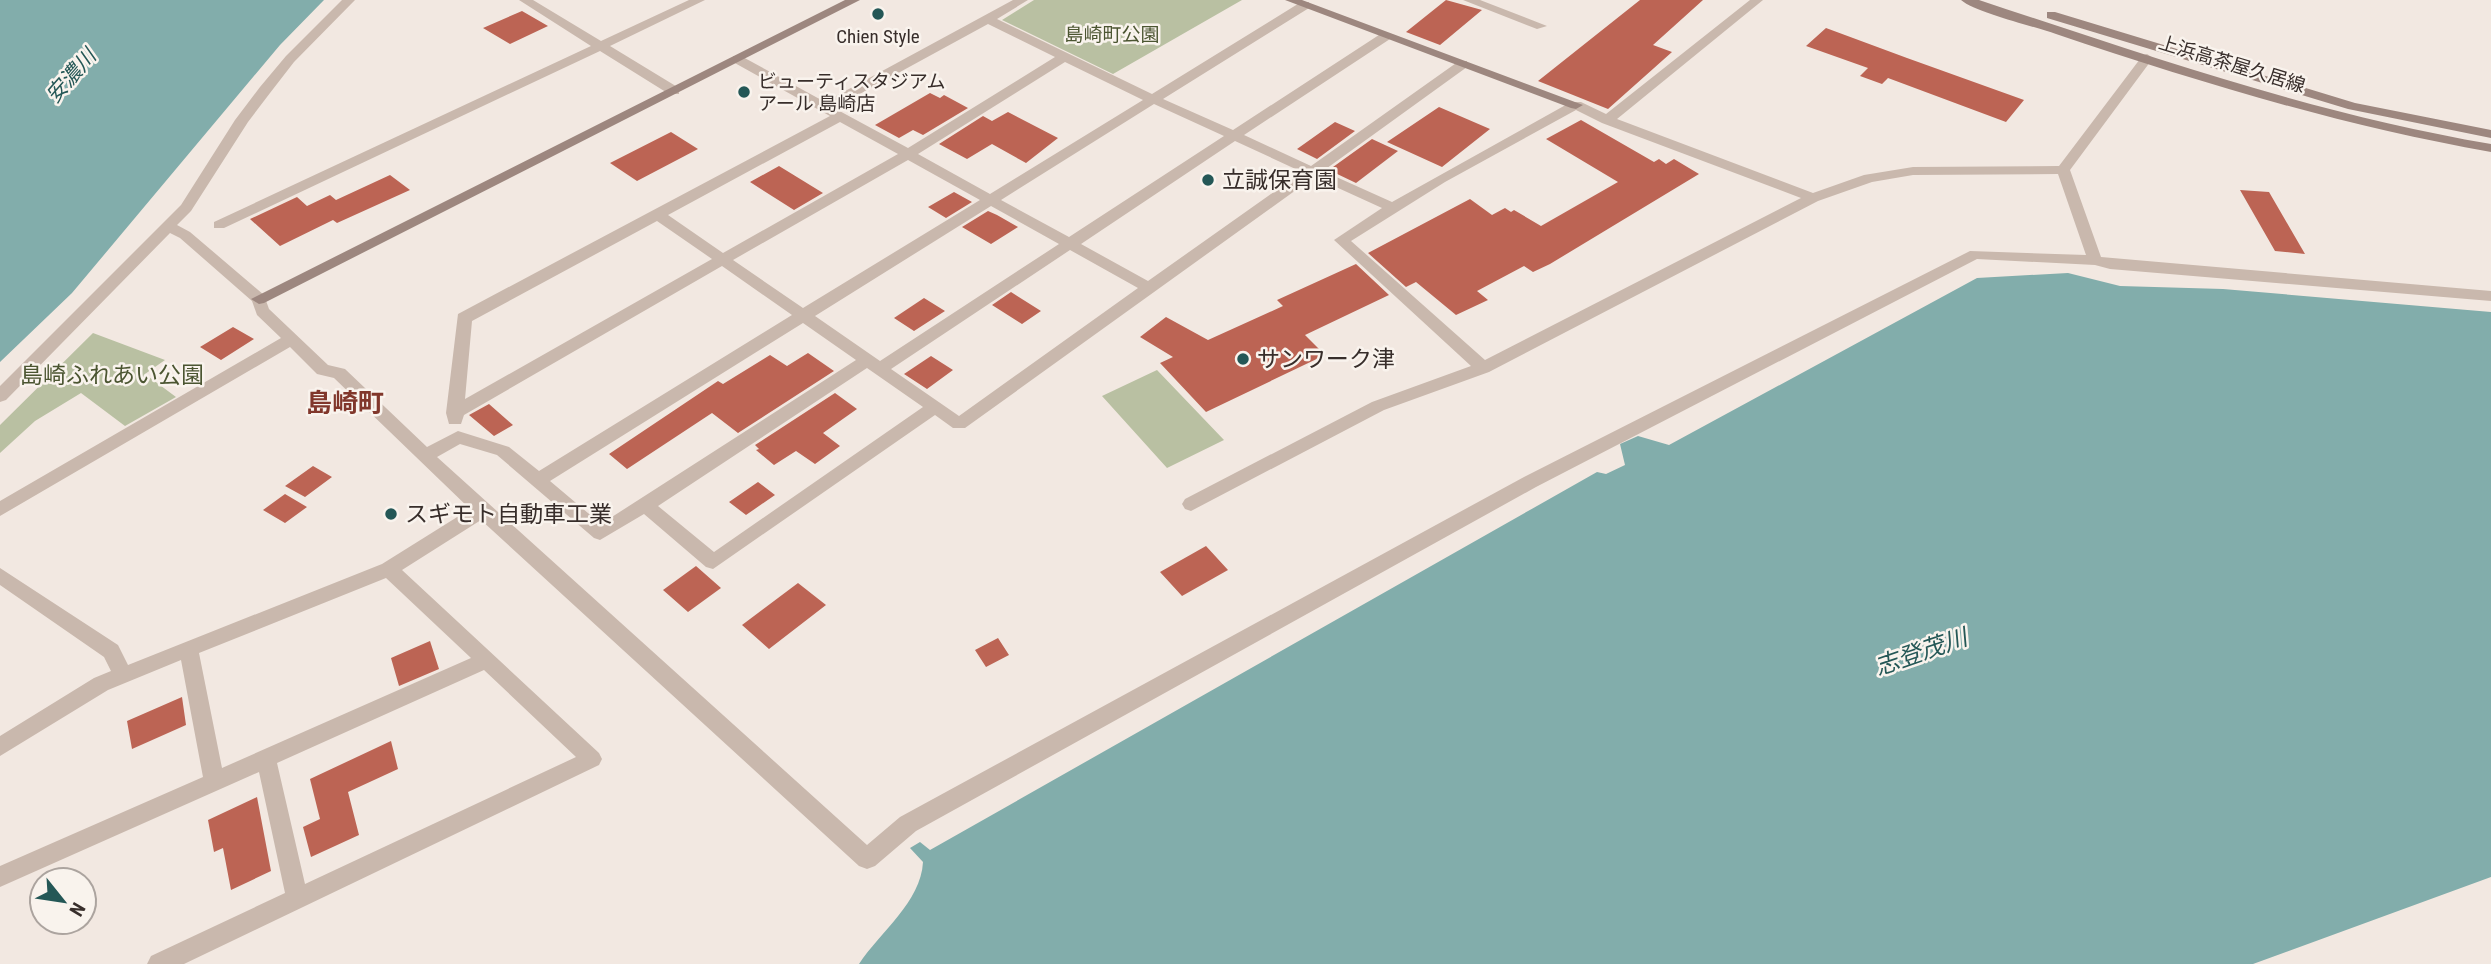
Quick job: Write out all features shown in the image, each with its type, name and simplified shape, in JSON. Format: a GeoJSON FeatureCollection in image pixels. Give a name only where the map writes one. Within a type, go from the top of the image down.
{"type":"FeatureCollection","features":[{"type":"Feature","properties":{"kind":"street"},"geometry":{"type":"LineString","coordinates":[[0,396],[168,226],[202,186],[236,128],[265,90],[290,59],[349,0]]}},
{"type":"Feature","properties":{"kind":"street"},"geometry":{"type":"LineString","coordinates":[[526,0],[674,91]]}},
{"type":"Feature","properties":{"kind":"street"},"geometry":{"type":"LineString","coordinates":[[219,225],[699,0]]}},
{"type":"Feature","properties":{"kind":"street"},"geometry":{"type":"LineString","coordinates":[[259,299],[854,0]]}},
{"type":"Feature","properties":{"kind":"street"},"geometry":{"type":"LineString","coordinates":[[998,0],[1017,3]]}},
{"type":"Feature","properties":{"kind":"street"},"geometry":{"type":"LineString","coordinates":[[1291,0],[1576,105],[1607,120],[1813,198]]}},
{"type":"Feature","properties":{"kind":"street"},"geometry":{"type":"LineString","coordinates":[[1469,0],[1541,26]]}},
{"type":"Feature","properties":{"kind":"street"},"geometry":{"type":"LineString","coordinates":[[1607,120],[1757,0]]}},
{"type":"Feature","properties":{"kind":"street","name":"上浜高茶屋久居線"},"geometry":{"type":"LineString","coordinates":[[1967,0],[2151,53],[2353,106],[2491,134]]}},
{"type":"Feature","properties":{"kind":"street","name":"上浜高茶屋久居線"},"geometry":{"type":"LineString","coordinates":[[2005,0],[2151,53],[2386,129],[2491,148]]}},
{"type":"Feature","properties":{"kind":"street"},"geometry":{"type":"LineString","coordinates":[[824,108],[1017,3]]}},
{"type":"Feature","properties":{"kind":"street"},"geometry":{"type":"LineString","coordinates":[[538,480],[1306,5]]}},
{"type":"Feature","properties":{"kind":"street"},"geometry":{"type":"LineString","coordinates":[[988,19],[1154,100],[1394,208]]}},
{"type":"Feature","properties":{"kind":"street"},"geometry":{"type":"LineString","coordinates":[[424,456],[458,437],[503,451],[600,533],[1069,244],[1385,36]]}},
{"type":"Feature","properties":{"kind":"street"},"geometry":{"type":"LineString","coordinates":[[2063,170],[2151,53]]}},
{"type":"Feature","properties":{"kind":"street"},"geometry":{"type":"LineString","coordinates":[[454,413],[908,154],[1066,56]]}},
{"type":"Feature","properties":{"kind":"street"},"geometry":{"type":"LineString","coordinates":[[737,58],[1149,288]]}},
{"type":"Feature","properties":{"kind":"street"},"geometry":{"type":"LineString","coordinates":[[657,214],[959,424],[1463,64]]}},
{"type":"Feature","properties":{"kind":"street"},"geometry":{"type":"LineString","coordinates":[[1483,368],[1341,240],[1576,105]]}},
{"type":"Feature","properties":{"kind":"street"},"geometry":{"type":"LineString","coordinates":[[458,437],[454,413],[464,318],[839,117]]}},
{"type":"Feature","properties":{"kind":"street"},"geometry":{"type":"LineString","coordinates":[[1191,504],[1378,406],[1483,368],[1813,198],[1869,178],[1913,171],[2063,170]]}},
{"type":"Feature","properties":{"kind":"street"},"geometry":{"type":"LineString","coordinates":[[2063,170],[2095,260]]}},
{"type":"Feature","properties":{"kind":"street"},"geometry":{"type":"LineString","coordinates":[[168,226],[184,235],[259,299],[262,311],[323,370],[339,373],[482,510],[867,859],[908,824],[1517,489],[1975,254],[2095,260],[2110,264],[2491,296]]}},
{"type":"Feature","properties":{"kind":"street"},"geometry":{"type":"LineString","coordinates":[[0,509],[291,339]]}},
{"type":"Feature","properties":{"kind":"street"},"geometry":{"type":"LineString","coordinates":[[645,505],[713,562],[935,407]]}},
{"type":"Feature","properties":{"kind":"street"},"geometry":{"type":"LineString","coordinates":[[0,747],[101,684],[389,569],[482,510]]}},
{"type":"Feature","properties":{"kind":"street"},"geometry":{"type":"LineString","coordinates":[[159,964],[592,759],[389,569]]}},
{"type":"Feature","properties":{"kind":"street"},"geometry":{"type":"LineString","coordinates":[[0,575],[111,651],[123,675]]}},
{"type":"Feature","properties":{"kind":"street"},"geometry":{"type":"LineString","coordinates":[[189,650],[214,781]]}},
{"type":"Feature","properties":{"kind":"street"},"geometry":{"type":"LineString","coordinates":[[0,877],[487,660]]}},
{"type":"Feature","properties":{"kind":"street"},"geometry":{"type":"LineString","coordinates":[[266,758],[297,899]]}},
{"type":"Feature","properties":{"kind":"green space","name":"島崎町公園"},"geometry":{"type":"Polygon","coordinates":[[[1034,0],[1242,0],[1113,74],[1002,20],[1034,0]]]}},
{"type":"Feature","properties":{"kind":"green space","name":"島崎ふれあい公園"},"geometry":{"type":"Polygon","coordinates":[[[93,333],[165,360],[145,374],[176,397],[125,426],[81,393],[35,421],[0,453],[0,425],[93,333]]]}},
{"type":"Feature","properties":{"kind":"green space"},"geometry":{"type":"Polygon","coordinates":[[[1157,370],[1224,440],[1167,468],[1102,396],[1157,370]]]}},
{"type":"Feature","properties":{"kind":"water","name":"安濃川"},"geometry":{"type":"Polygon","coordinates":[[[0,0],[324,0],[280,45],[72,293],[0,362],[0,0]]]}},
{"type":"Feature","properties":{"kind":"water","name":"志登茂川"},"geometry":{"type":"Polygon","coordinates":[[[2068,273],[2120,286],[2223,289],[2491,312],[2491,877],[2253,964],[859,964],[898,916],[915,890],[921,877],[923,862],[910,848],[920,842],[930,850],[1597,472],[1606,474],[1625,465],[1620,444],[1638,436],[1669,445],[1977,278],[2068,273]]]}},
{"type":"Feature","properties":{"kind":"building"},"geometry":{"type":"Polygon","coordinates":[[[1446,0],[1482,10],[1440,45],[1406,32],[1446,0]]]}},
{"type":"Feature","properties":{"kind":"building"},"geometry":{"type":"Polygon","coordinates":[[[1640,0],[1703,0],[1653,45],[1672,52],[1608,109],[1538,81],[1640,0]]]}},
{"type":"Feature","properties":{"kind":"building"},"geometry":{"type":"Polygon","coordinates":[[[522,11],[548,26],[510,44],[483,28],[522,11]]]}},
{"type":"Feature","properties":{"kind":"building"},"geometry":{"type":"Polygon","coordinates":[[[1826,28],[2024,100],[2006,122],[1888,78],[1882,84],[1860,76],[1868,68],[1806,46],[1826,28]]]}},
{"type":"Feature","properties":{"kind":"building"},"geometry":{"type":"Polygon","coordinates":[[[930,93],[940,98],[944,95],[968,108],[923,135],[913,130],[899,138],[875,125],[930,93]]]}},
{"type":"Feature","properties":{"kind":"building"},"geometry":{"type":"Polygon","coordinates":[[[1439,107],[1490,129],[1442,167],[1387,142],[1439,107]]]}},
{"type":"Feature","properties":{"kind":"building"},"geometry":{"type":"Polygon","coordinates":[[[1008,112],[1058,138],[1026,163],[992,144],[967,159],[939,144],[983,116],[992,121],[1008,112]]]}},
{"type":"Feature","properties":{"kind":"building"},"geometry":{"type":"Polygon","coordinates":[[[1581,120],[1654,162],[1659,159],[1666,164],[1674,159],[1699,174],[1550,264],[1533,272],[1524,266],[1477,291],[1488,300],[1456,315],[1416,282],[1406,287],[1368,253],[1470,199],[1492,215],[1505,208],[1511,212],[1514,210],[1541,226],[1618,182],[1546,139],[1581,120]]]}},
{"type":"Feature","properties":{"kind":"building"},"geometry":{"type":"Polygon","coordinates":[[[1335,122],[1355,131],[1317,159],[1297,149],[1335,122]]]}},
{"type":"Feature","properties":{"kind":"building"},"geometry":{"type":"Polygon","coordinates":[[[671,132],[698,149],[637,181],[610,163],[671,132]]]}},
{"type":"Feature","properties":{"kind":"building"},"geometry":{"type":"Polygon","coordinates":[[[1372,139],[1398,151],[1356,183],[1333,172],[1337,169],[1333,167],[1372,139]]]}},
{"type":"Feature","properties":{"kind":"building"},"geometry":{"type":"Polygon","coordinates":[[[779,166],[823,193],[794,210],[750,182],[779,166]]]}},
{"type":"Feature","properties":{"kind":"building"},"geometry":{"type":"Polygon","coordinates":[[[390,175],[410,190],[337,223],[333,220],[280,246],[250,219],[297,197],[307,206],[330,195],[336,200],[390,175]]]}},
{"type":"Feature","properties":{"kind":"building"},"geometry":{"type":"Polygon","coordinates":[[[2240,190],[2269,192],[2305,254],[2275,251],[2240,190]]]}},
{"type":"Feature","properties":{"kind":"building"},"geometry":{"type":"Polygon","coordinates":[[[954,192],[972,202],[946,218],[928,207],[954,192]]]}},
{"type":"Feature","properties":{"kind":"building"},"geometry":{"type":"Polygon","coordinates":[[[988,211],[1018,227],[991,244],[962,227],[988,211]]]}},
{"type":"Feature","properties":{"kind":"building","name":"サンワーク津"},"geometry":{"type":"Polygon","coordinates":[[[1356,264],[1389,295],[1305,335],[1325,355],[1206,412],[1160,363],[1173,357],[1140,337],[1166,317],[1208,340],[1283,306],[1277,300],[1356,264]]]}},
{"type":"Feature","properties":{"kind":"building"},"geometry":{"type":"Polygon","coordinates":[[[1011,292],[1041,311],[1022,324],[992,305],[1011,292]]]}},
{"type":"Feature","properties":{"kind":"building"},"geometry":{"type":"Polygon","coordinates":[[[924,298],[945,311],[914,331],[894,318],[924,298]]]}},
{"type":"Feature","properties":{"kind":"building"},"geometry":{"type":"Polygon","coordinates":[[[233,327],[254,339],[221,360],[200,347],[233,327]]]}},
{"type":"Feature","properties":{"kind":"building"},"geometry":{"type":"Polygon","coordinates":[[[808,353],[834,371],[738,433],[712,413],[627,469],[609,454],[718,381],[723,384],[770,355],[787,366],[808,353]]]}},
{"type":"Feature","properties":{"kind":"building"},"geometry":{"type":"Polygon","coordinates":[[[931,356],[953,370],[927,389],[904,374],[931,356]]]}},
{"type":"Feature","properties":{"kind":"building"},"geometry":{"type":"Polygon","coordinates":[[[835,393],[857,409],[823,433],[840,446],[815,464],[796,451],[774,465],[756,450],[759,449],[755,445],[835,393]]]}},
{"type":"Feature","properties":{"kind":"building"},"geometry":{"type":"Polygon","coordinates":[[[489,404],[513,425],[494,436],[469,415],[489,404]]]}},
{"type":"Feature","properties":{"kind":"building"},"geometry":{"type":"Polygon","coordinates":[[[313,466],[332,477],[305,497],[285,486],[313,466]]]}},
{"type":"Feature","properties":{"kind":"building"},"geometry":{"type":"Polygon","coordinates":[[[758,482],[775,495],[746,515],[729,502],[758,482]]]}},
{"type":"Feature","properties":{"kind":"building"},"geometry":{"type":"Polygon","coordinates":[[[285,494],[307,507],[285,523],[263,510],[285,494]]]}},
{"type":"Feature","properties":{"kind":"building"},"geometry":{"type":"Polygon","coordinates":[[[1206,546],[1228,570],[1182,596],[1160,572],[1206,546]]]}},
{"type":"Feature","properties":{"kind":"building"},"geometry":{"type":"Polygon","coordinates":[[[696,566],[721,588],[688,612],[663,590],[696,566]]]}},
{"type":"Feature","properties":{"kind":"building"},"geometry":{"type":"Polygon","coordinates":[[[798,583],[826,605],[769,649],[742,625],[798,583]]]}},
{"type":"Feature","properties":{"kind":"building"},"geometry":{"type":"Polygon","coordinates":[[[998,638],[1009,655],[986,667],[975,650],[998,638]]]}},
{"type":"Feature","properties":{"kind":"building"},"geometry":{"type":"Polygon","coordinates":[[[430,641],[439,669],[399,686],[391,658],[430,641]]]}},
{"type":"Feature","properties":{"kind":"building"},"geometry":{"type":"Polygon","coordinates":[[[182,697],[186,725],[132,749],[127,721],[182,697]]]}},
{"type":"Feature","properties":{"kind":"building"},"geometry":{"type":"Polygon","coordinates":[[[391,741],[398,769],[348,792],[359,835],[311,857],[303,827],[320,819],[310,779],[391,741]]]}},
{"type":"Feature","properties":{"kind":"building"},"geometry":{"type":"Polygon","coordinates":[[[257,797],[271,871],[231,890],[223,848],[214,852],[208,820],[257,797]]]}},
{"type":"Feature","properties":{"kind":"place","name":"Chien Style"},"geometry":{"type":"Point","coordinates":[878,14]}},
{"type":"Feature","properties":{"kind":"place","name":"ビューティスタジアム アール 島崎店"},"geometry":{"type":"Point","coordinates":[744,92]}},
{"type":"Feature","properties":{"kind":"place","name":"立誠保育園"},"geometry":{"type":"Point","coordinates":[1208,180]}},
{"type":"Feature","properties":{"kind":"place","name":"サンワーク津"},"geometry":{"type":"Point","coordinates":[1243,359]}},
{"type":"Feature","properties":{"kind":"place","name":"スギモト自動車工業"},"geometry":{"type":"Point","coordinates":[391,514]}},
{"type":"Feature","properties":{"kind":"district","name":"島崎町"},"geometry":{"type":"Point","coordinates":[345,403]}}]}
